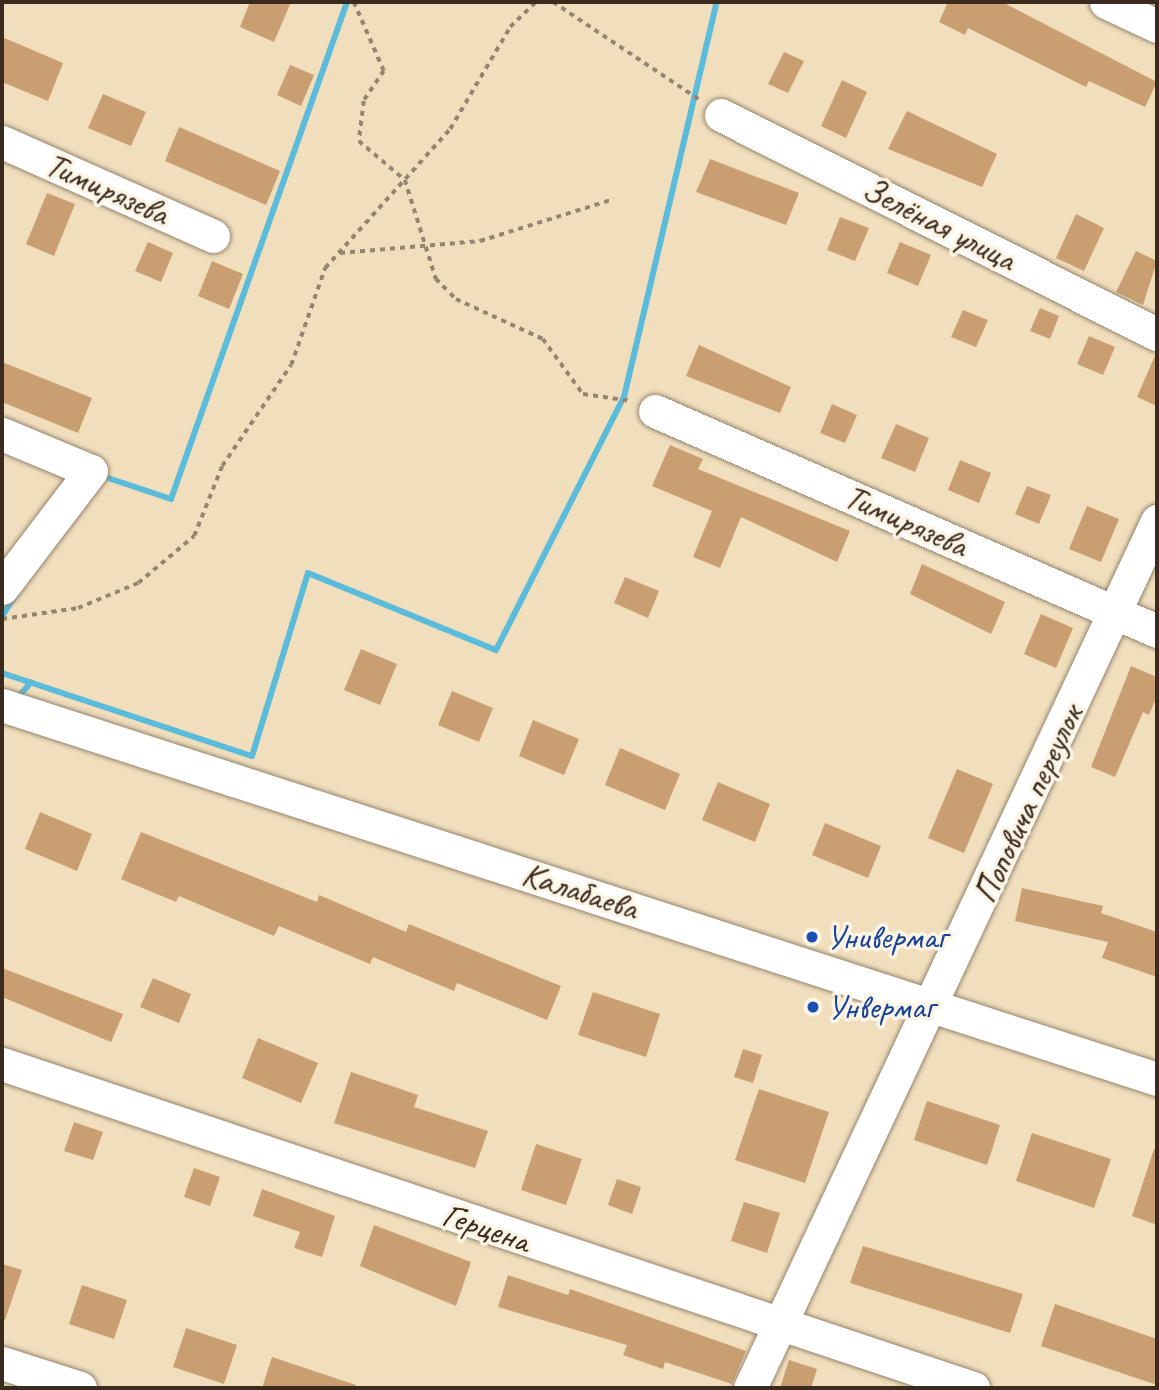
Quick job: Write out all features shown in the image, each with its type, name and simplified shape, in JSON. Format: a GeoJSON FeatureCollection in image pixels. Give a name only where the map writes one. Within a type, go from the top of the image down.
{"type":"FeatureCollection","features":[{"type":"Feature","properties":{"kind":"street"},"geometry":{"type":"LineString","coordinates":[[1107,2],[1157,26]]}},
{"type":"Feature","properties":{"kind":"street","name":"Зелёная улица"},"geometry":{"type":"LineString","coordinates":[[721,115],[1157,334]]}},
{"type":"Feature","properties":{"kind":"street","name":"Тимирязева"},"geometry":{"type":"LineString","coordinates":[[2,142],[213,236]]}},
{"type":"Feature","properties":{"kind":"street","name":"Тимирязева"},"geometry":{"type":"LineString","coordinates":[[655,411],[1157,631]]}},
{"type":"Feature","properties":{"kind":"street"},"geometry":{"type":"LineString","coordinates":[[2,434],[91,471],[2,588]]}},
{"type":"Feature","properties":{"kind":"street","name":"Поповича переулок"},"geometry":{"type":"LineString","coordinates":[[750,1388],[935,1005],[1157,521]]}},
{"type":"Feature","properties":{"kind":"street","name":"Калабаева"},"geometry":{"type":"LineString","coordinates":[[2,705],[1157,1079]]}},
{"type":"Feature","properties":{"kind":"street","name":"Герцена"},"geometry":{"type":"LineString","coordinates":[[2,1064],[779,1328],[972,1388]]}},
{"type":"Feature","properties":{"kind":"street"},"geometry":{"type":"LineString","coordinates":[[2,1363],[80,1388]]}},
{"type":"Feature","properties":{"kind":"path"},"geometry":{"type":"LineString","coordinates":[[354,2],[384,71],[364,101],[359,141],[405,180],[436,279],[456,299],[543,339],[583,394],[624,397],[655,411]]}},
{"type":"Feature","properties":{"kind":"path"},"geometry":{"type":"LineString","coordinates":[[2,619],[78,608],[138,583],[194,536],[222,466],[291,365],[325,268],[450,129],[510,27],[536,2]]}},
{"type":"Feature","properties":{"kind":"path"},"geometry":{"type":"LineString","coordinates":[[553,2],[721,115]]}},
{"type":"Feature","properties":{"kind":"path"},"geometry":{"type":"LineString","coordinates":[[340,253],[425,250],[480,241],[614,199]]}},
{"type":"Feature","properties":{"kind":"building"},"geometry":{"type":"Polygon","coordinates":[[[250,2],[291,2],[274,42],[240,27],[250,2]]]}},
{"type":"Feature","properties":{"kind":"building"},"geometry":{"type":"Polygon","coordinates":[[[948,2],[1002,2],[1157,82],[1145,107],[1089,81],[1086,87],[968,28],[965,35],[939,22],[948,2]]]}},
{"type":"Feature","properties":{"kind":"building"},"geometry":{"type":"Polygon","coordinates":[[[2,37],[63,63],[48,101],[2,82],[2,37]]]}},
{"type":"Feature","properties":{"kind":"building"},"geometry":{"type":"Polygon","coordinates":[[[784,52],[804,61],[788,93],[768,84],[784,52]]]}},
{"type":"Feature","properties":{"kind":"building"},"geometry":{"type":"Polygon","coordinates":[[[290,65],[314,75],[301,106],[277,95],[290,65]]]}},
{"type":"Feature","properties":{"kind":"building"},"geometry":{"type":"Polygon","coordinates":[[[842,80],[867,92],[846,138],[821,126],[842,80]]]}},
{"type":"Feature","properties":{"kind":"building"},"geometry":{"type":"Polygon","coordinates":[[[103,94],[146,112],[131,146],[88,128],[103,94]]]}},
{"type":"Feature","properties":{"kind":"building"},"geometry":{"type":"Polygon","coordinates":[[[907,111],[997,154],[982,187],[888,149],[907,111]]]}},
{"type":"Feature","properties":{"kind":"building"},"geometry":{"type":"Polygon","coordinates":[[[179,127],[280,171],[266,205],[165,161],[179,127]]]}},
{"type":"Feature","properties":{"kind":"building"},"geometry":{"type":"Polygon","coordinates":[[[710,159],[799,193],[786,225],[696,192],[710,159]]]}},
{"type":"Feature","properties":{"kind":"building"},"geometry":{"type":"Polygon","coordinates":[[[47,193],[75,204],[54,256],[26,244],[47,193]]]}},
{"type":"Feature","properties":{"kind":"building"},"geometry":{"type":"Polygon","coordinates":[[[1076,214],[1104,228],[1084,271],[1056,258],[1076,214]]]}},
{"type":"Feature","properties":{"kind":"building"},"geometry":{"type":"Polygon","coordinates":[[[840,217],[869,228],[855,261],[827,250],[840,217]]]}},
{"type":"Feature","properties":{"kind":"building"},"geometry":{"type":"Polygon","coordinates":[[[148,242],[173,253],[161,282],[135,271],[148,242]]]}},
{"type":"Feature","properties":{"kind":"building"},"geometry":{"type":"Polygon","coordinates":[[[900,242],[931,255],[918,286],[887,273],[900,242]]]}},
{"type":"Feature","properties":{"kind":"building"},"geometry":{"type":"Polygon","coordinates":[[[1136,251],[1157,261],[1143,305],[1116,292],[1136,251]]]}},
{"type":"Feature","properties":{"kind":"building"},"geometry":{"type":"Polygon","coordinates":[[[212,261],[243,274],[229,309],[198,296],[212,261]]]}},
{"type":"Feature","properties":{"kind":"building"},"geometry":{"type":"Polygon","coordinates":[[[1040,308],[1059,316],[1050,339],[1030,331],[1040,308]]]}},
{"type":"Feature","properties":{"kind":"building"},"geometry":{"type":"Polygon","coordinates":[[[963,310],[988,320],[976,347],[951,337],[963,310]]]}},
{"type":"Feature","properties":{"kind":"building"},"geometry":{"type":"Polygon","coordinates":[[[1089,336],[1115,347],[1103,375],[1077,364],[1089,336]]]}},
{"type":"Feature","properties":{"kind":"building"},"geometry":{"type":"Polygon","coordinates":[[[699,345],[791,387],[780,413],[686,376],[699,345]]]}},
{"type":"Feature","properties":{"kind":"building"},"geometry":{"type":"Polygon","coordinates":[[[1157,353],[1157,406],[1137,397],[1157,353]]]}},
{"type":"Feature","properties":{"kind":"building"},"geometry":{"type":"Polygon","coordinates":[[[2,362],[92,398],[78,433],[2,402],[2,362]]]}},
{"type":"Feature","properties":{"kind":"building"},"geometry":{"type":"Polygon","coordinates":[[[832,404],[857,415],[845,443],[820,433],[832,404]]]}},
{"type":"Feature","properties":{"kind":"building"},"geometry":{"type":"Polygon","coordinates":[[[896,424],[929,438],[915,472],[881,458],[896,424]]]}},
{"type":"Feature","properties":{"kind":"building"},"geometry":{"type":"Polygon","coordinates":[[[670,445],[703,459],[698,469],[850,531],[837,562],[741,517],[720,568],[693,557],[712,511],[652,486],[670,445]]]}},
{"type":"Feature","properties":{"kind":"building"},"geometry":{"type":"Polygon","coordinates":[[[960,460],[991,473],[979,503],[948,490],[960,460]]]}},
{"type":"Feature","properties":{"kind":"building"},"geometry":{"type":"Polygon","coordinates":[[[1027,486],[1051,495],[1039,524],[1015,514],[1027,486]]]}},
{"type":"Feature","properties":{"kind":"building"},"geometry":{"type":"Polygon","coordinates":[[[1087,506],[1119,519],[1101,562],[1069,549],[1087,506]]]}},
{"type":"Feature","properties":{"kind":"building"},"geometry":{"type":"Polygon","coordinates":[[[922,564],[1005,602],[991,634],[910,594],[922,564]]]}},
{"type":"Feature","properties":{"kind":"building"},"geometry":{"type":"Polygon","coordinates":[[[625,577],[659,591],[648,618],[614,603],[625,577]]]}},
{"type":"Feature","properties":{"kind":"building"},"geometry":{"type":"Polygon","coordinates":[[[1041,614],[1073,628],[1056,668],[1024,654],[1041,614]]]}},
{"type":"Feature","properties":{"kind":"building"},"geometry":{"type":"Polygon","coordinates":[[[361,649],[397,664],[380,705],[344,690],[361,649]]]}},
{"type":"Feature","properties":{"kind":"building"},"geometry":{"type":"Polygon","coordinates":[[[1131,666],[1157,677],[1157,696],[1149,715],[1143,712],[1115,777],[1091,767],[1131,666]]]}},
{"type":"Feature","properties":{"kind":"building"},"geometry":{"type":"Polygon","coordinates":[[[452,691],[493,708],[479,742],[438,725],[452,691]]]}},
{"type":"Feature","properties":{"kind":"building"},"geometry":{"type":"Polygon","coordinates":[[[533,720],[579,739],[564,775],[519,756],[533,720]]]}},
{"type":"Feature","properties":{"kind":"building"},"geometry":{"type":"Polygon","coordinates":[[[620,748],[680,774],[665,810],[605,785],[620,748]]]}},
{"type":"Feature","properties":{"kind":"building"},"geometry":{"type":"Polygon","coordinates":[[[957,769],[993,784],[964,853],[928,838],[957,769]]]}},
{"type":"Feature","properties":{"kind":"building"},"geometry":{"type":"Polygon","coordinates":[[[718,782],[770,804],[755,842],[702,820],[718,782]]]}},
{"type":"Feature","properties":{"kind":"building"},"geometry":{"type":"Polygon","coordinates":[[[40,812],[92,834],[77,871],[25,849],[40,812]]]}},
{"type":"Feature","properties":{"kind":"building"},"geometry":{"type":"Polygon","coordinates":[[[825,823],[881,846],[868,878],[812,855],[825,823]]]}},
{"type":"Feature","properties":{"kind":"building"},"geometry":{"type":"Polygon","coordinates":[[[141,832],[317,902],[319,895],[406,932],[409,924],[561,986],[547,1020],[457,983],[454,991],[373,957],[370,964],[279,926],[274,936],[179,896],[176,902],[121,879],[141,832]]]}},
{"type":"Feature","properties":{"kind":"building"},"geometry":{"type":"Polygon","coordinates":[[[1022,888],[1103,906],[1101,913],[1157,932],[1157,977],[1102,958],[1108,942],[1015,921],[1022,888]]]}},
{"type":"Feature","properties":{"kind":"building"},"geometry":{"type":"Polygon","coordinates":[[[2,968],[123,1014],[111,1042],[2,997],[2,968]]]}},
{"type":"Feature","properties":{"kind":"building"},"geometry":{"type":"Polygon","coordinates":[[[153,978],[191,994],[179,1023],[140,1007],[153,978]]]}},
{"type":"Feature","properties":{"kind":"building"},"geometry":{"type":"Polygon","coordinates":[[[593,992],[660,1014],[646,1057],[578,1035],[593,992]]]}},
{"type":"Feature","properties":{"kind":"building"},"geometry":{"type":"Polygon","coordinates":[[[258,1038],[318,1063],[301,1103],[242,1078],[258,1038]]]}},
{"type":"Feature","properties":{"kind":"building"},"geometry":{"type":"Polygon","coordinates":[[[743,1049],[762,1055],[753,1083],[734,1077],[743,1049]]]}},
{"type":"Feature","properties":{"kind":"building"},"geometry":{"type":"Polygon","coordinates":[[[351,1072],[418,1095],[414,1107],[488,1131],[475,1168],[334,1123],[351,1072]]]}},
{"type":"Feature","properties":{"kind":"building"},"geometry":{"type":"Polygon","coordinates":[[[759,1089],[829,1112],[805,1183],[735,1160],[759,1089]]]}},
{"type":"Feature","properties":{"kind":"building"},"geometry":{"type":"Polygon","coordinates":[[[927,1101],[1000,1125],[987,1165],[914,1140],[927,1101]]]}},
{"type":"Feature","properties":{"kind":"building"},"geometry":{"type":"Polygon","coordinates":[[[74,1122],[103,1132],[93,1160],[64,1151],[74,1122]]]}},
{"type":"Feature","properties":{"kind":"building"},"geometry":{"type":"Polygon","coordinates":[[[1032,1133],[1111,1159],[1094,1208],[1016,1181],[1032,1133]]]}},
{"type":"Feature","properties":{"kind":"building"},"geometry":{"type":"Polygon","coordinates":[[[536,1144],[582,1159],[566,1205],[521,1190],[536,1144]]]}},
{"type":"Feature","properties":{"kind":"building"},"geometry":{"type":"Polygon","coordinates":[[[1154,1149],[1157,1150],[1157,1225],[1132,1216],[1154,1149]]]}},
{"type":"Feature","properties":{"kind":"building"},"geometry":{"type":"Polygon","coordinates":[[[194,1168],[220,1177],[210,1206],[184,1197],[194,1168]]]}},
{"type":"Feature","properties":{"kind":"building"},"geometry":{"type":"Polygon","coordinates":[[[617,1179],[641,1187],[632,1214],[608,1205],[617,1179]]]}},
{"type":"Feature","properties":{"kind":"building"},"geometry":{"type":"Polygon","coordinates":[[[262,1189],[335,1216],[322,1257],[294,1248],[300,1232],[253,1216],[262,1189]]]}},
{"type":"Feature","properties":{"kind":"building"},"geometry":{"type":"Polygon","coordinates":[[[744,1202],[780,1213],[767,1253],[731,1241],[744,1202]]]}},
{"type":"Feature","properties":{"kind":"building"},"geometry":{"type":"Polygon","coordinates":[[[374,1225],[471,1262],[456,1306],[360,1266],[374,1225]]]}},
{"type":"Feature","properties":{"kind":"building"},"geometry":{"type":"Polygon","coordinates":[[[863,1246],[1023,1294],[1010,1333],[850,1283],[863,1246]]]}},
{"type":"Feature","properties":{"kind":"building"},"geometry":{"type":"Polygon","coordinates":[[[2,1264],[22,1270],[5,1320],[2,1319],[2,1264]]]}},
{"type":"Feature","properties":{"kind":"building"},"geometry":{"type":"Polygon","coordinates":[[[508,1275],[568,1295],[570,1289],[746,1351],[732,1384],[665,1362],[663,1369],[623,1355],[627,1345],[498,1307],[508,1275]]]}},
{"type":"Feature","properties":{"kind":"building"},"geometry":{"type":"Polygon","coordinates":[[[82,1285],[127,1300],[114,1339],[69,1324],[82,1285]]]}},
{"type":"Feature","properties":{"kind":"building"},"geometry":{"type":"Polygon","coordinates":[[[1055,1304],[1157,1339],[1157,1385],[1041,1346],[1055,1304]]]}},
{"type":"Feature","properties":{"kind":"building"},"geometry":{"type":"Polygon","coordinates":[[[186,1328],[237,1345],[224,1384],[173,1367],[186,1328]]]}},
{"type":"Feature","properties":{"kind":"building"},"geometry":{"type":"Polygon","coordinates":[[[272,1357],[356,1385],[355,1388],[262,1388],[272,1357]]]}},
{"type":"Feature","properties":{"kind":"building"},"geometry":{"type":"Polygon","coordinates":[[[789,1360],[817,1369],[811,1388],[780,1388],[789,1360]]]}},
{"type":"Feature","properties":{"kind":"waterway"},"geometry":{"type":"LineString","coordinates":[[99,475],[171,499],[347,2]]}},
{"type":"Feature","properties":{"kind":"waterway"},"geometry":{"type":"LineString","coordinates":[[2,673],[252,756],[308,573],[496,650],[624,397],[717,2]]}},
{"type":"Feature","properties":{"kind":"waterway"},"geometry":{"type":"LineString","coordinates":[[2,616],[17,593]]}},
{"type":"Feature","properties":{"kind":"waterway"},"geometry":{"type":"LineString","coordinates":[[16,700],[31,682]]}},
{"type":"Feature","properties":{"kind":"place","name":"Универмаг"},"geometry":{"type":"Point","coordinates":[812,937]}},
{"type":"Feature","properties":{"kind":"place","name":"Унвермаг"},"geometry":{"type":"Point","coordinates":[813,1007]}}]}
